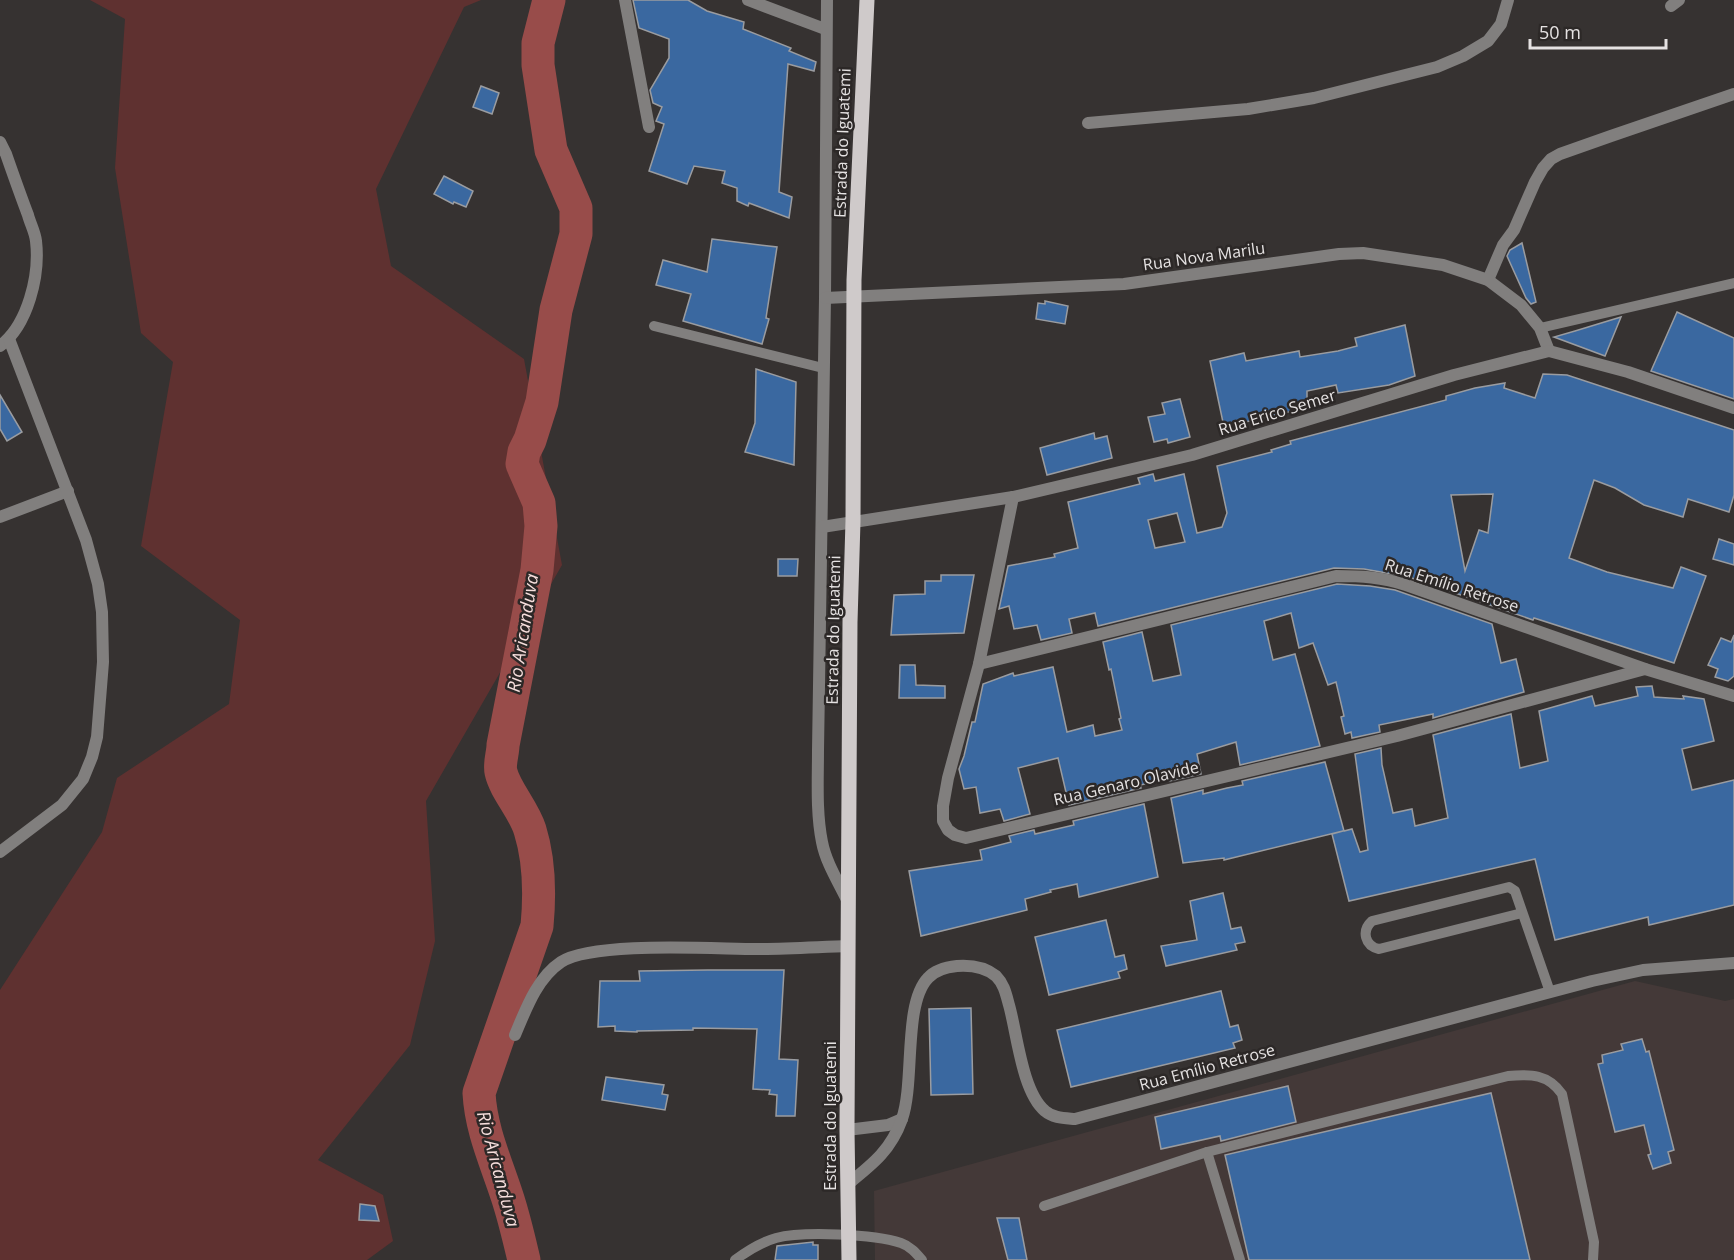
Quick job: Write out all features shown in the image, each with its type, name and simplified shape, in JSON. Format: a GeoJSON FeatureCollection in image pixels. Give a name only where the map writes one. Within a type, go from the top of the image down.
{"type":"FeatureCollection","features":[{"type":"Feature","properties":{"kind":"main road","name":"Estrada do Iguatemi"},"geometry":{"type":"LineString","coordinates":[[849,1260],[850,622],[854,297],[867,0]]}},
{"type":"Feature","properties":{"kind":"street"},"geometry":{"type":"LineString","coordinates":[[625,0],[649,127]]}},
{"type":"Feature","properties":{"kind":"street"},"geometry":{"type":"LineString","coordinates":[[748,0],[825,29]]}},
{"type":"Feature","properties":{"kind":"street"},"geometry":{"type":"LineString","coordinates":[[826,0],[819,817],[822,844],[831,868],[849,903]]}},
{"type":"Feature","properties":{"kind":"street"},"geometry":{"type":"LineString","coordinates":[[1088,123],[1248,109],[1314,98],[1437,67],[1463,56],[1488,41],[1501,24],[1508,0]]}},
{"type":"Feature","properties":{"kind":"street"},"geometry":{"type":"LineString","coordinates":[[1488,280],[1503,245],[1514,230],[1535,182],[1551,159],[1734,94]]}},
{"type":"Feature","properties":{"kind":"street"},"geometry":{"type":"LineString","coordinates":[[0,142],[36,240],[36,270],[30,295],[22,317],[4,343],[68,491],[86,540],[98,584],[102,612],[104,662],[96,737],[92,757],[83,778],[62,805],[0,852]]}},
{"type":"Feature","properties":{"kind":"street","name":"Rua Nova Marilu"},"geometry":{"type":"LineString","coordinates":[[825,298],[1124,284],[1339,254],[1363,253],[1443,265],[1488,280],[1521,305],[1540,328],[1549,351]]}},
{"type":"Feature","properties":{"kind":"street","name":"Rua Erico Semer"},"geometry":{"type":"LineString","coordinates":[[822,526],[1013,497],[1192,455],[1454,375],[1549,351],[1628,372],[1734,408]]}},
{"type":"Feature","properties":{"kind":"street"},"geometry":{"type":"LineString","coordinates":[[0,517],[68,491]]}},
{"type":"Feature","properties":{"kind":"street","name":"Rua Genaro Olavide"},"geometry":{"type":"LineString","coordinates":[[1013,497],[979,664],[948,778],[943,806],[943,821],[948,830],[966,838],[1397,736],[1645,669]]}},
{"type":"Feature","properties":{"kind":"street","name":"Rua Emílio Retrose"},"geometry":{"type":"LineString","coordinates":[[979,664],[1336,576],[1362,576],[1383,578],[1406,585],[1645,669],[1734,696]]}},
{"type":"Feature","properties":{"kind":"street"},"geometry":{"type":"LineString","coordinates":[[514,1035],[530,1000],[544,979],[553,968],[574,955],[639,949],[776,949],[849,946]]}},
{"type":"Feature","properties":{"kind":"street","name":"Rua Emílio Retrose"},"geometry":{"type":"LineString","coordinates":[[848,1184],[880,1158],[892,1142],[902,1119],[908,1092],[915,1003],[920,989],[928,977],[940,970],[955,966],[985,969],[1003,984],[1033,1098],[1046,1112],[1059,1118],[1075,1119],[1550,992],[1643,970],[1734,963]]}},
{"type":"Feature","properties":{"kind":"street"},"geometry":{"type":"LineString","coordinates":[[848,1130],[888,1125],[902,1119]]}},
{"type":"Feature","properties":{"kind":"lane"},"geometry":{"type":"LineString","coordinates":[[1540,328],[1734,283]]}},
{"type":"Feature","properties":{"kind":"lane"},"geometry":{"type":"LineString","coordinates":[[654,326],[823,368]]}},
{"type":"Feature","properties":{"kind":"lane"},"geometry":{"type":"LineString","coordinates":[[1522,913],[1379,949],[1370,945],[1366,940],[1365,931],[1372,921],[1509,887],[1515,891],[1550,992]]}},
{"type":"Feature","properties":{"kind":"lane"},"geometry":{"type":"LineString","coordinates":[[1044,1206],[1207,1152],[1509,1076],[1538,1076],[1556,1085],[1563,1094],[1594,1242],[1593,1260]]}},
{"type":"Feature","properties":{"kind":"lane"},"geometry":{"type":"LineString","coordinates":[[1207,1152],[1240,1260]]}},
{"type":"Feature","properties":{"kind":"lane"},"geometry":{"type":"LineString","coordinates":[[735,1260],[744,1253],[776,1238],[849,1235],[901,1243],[914,1250],[922,1260]]}},
{"type":"Feature","properties":{"kind":"shaded area"},"geometry":{"type":"Polygon","coordinates":[[[90,0],[481,0],[464,7],[376,189],[391,266],[524,359],[562,565],[426,801],[435,941],[410,1045],[318,1160],[383,1195],[393,1241],[367,1260],[0,1260],[0,990],[102,832],[117,778],[229,704],[240,620],[141,546],[173,362],[141,333],[115,168],[125,19],[90,0]]]}},
{"type":"Feature","properties":{"kind":"shaded area"},"geometry":{"type":"Polygon","coordinates":[[[1635,981],[1725,1001],[1734,999],[1734,1260],[875,1260],[874,1191],[1635,981]]]}},
{"type":"Feature","properties":{"kind":"building"},"geometry":{"type":"Polygon","coordinates":[[[633,0],[688,0],[707,11],[744,22],[743,29],[791,48],[789,51],[816,62],[814,71],[788,64],[779,192],[792,197],[789,218],[749,203],[748,206],[737,201],[737,188],[722,183],[725,171],[694,166],[687,184],[649,171],[664,124],[656,121],[662,107],[653,103],[650,90],[669,58],[669,39],[639,28],[633,0]]]}},
{"type":"Feature","properties":{"kind":"building"},"geometry":{"type":"Polygon","coordinates":[[[481,86],[499,93],[492,114],[473,107],[481,86]]]}},
{"type":"Feature","properties":{"kind":"building"},"geometry":{"type":"Polygon","coordinates":[[[444,176],[473,191],[466,207],[454,202],[453,204],[434,194],[444,176]]]}},
{"type":"Feature","properties":{"kind":"building"},"geometry":{"type":"Polygon","coordinates":[[[712,239],[777,247],[766,318],[769,319],[762,344],[683,321],[691,294],[656,285],[663,260],[707,272],[712,239]]]}},
{"type":"Feature","properties":{"kind":"building"},"geometry":{"type":"Polygon","coordinates":[[[1522,243],[1536,302],[1531,304],[1507,256],[1510,250],[1522,243]]]}},
{"type":"Feature","properties":{"kind":"building"},"geometry":{"type":"Polygon","coordinates":[[[1045,301],[1068,306],[1065,324],[1036,319],[1038,303],[1045,304],[1045,301]]]}},
{"type":"Feature","properties":{"kind":"building"},"geometry":{"type":"Polygon","coordinates":[[[1677,312],[1734,338],[1734,399],[1651,371],[1677,312]]]}},
{"type":"Feature","properties":{"kind":"building"},"geometry":{"type":"Polygon","coordinates":[[[1621,317],[1605,356],[1554,337],[1575,331],[1621,317]]]}},
{"type":"Feature","properties":{"kind":"building"},"geometry":{"type":"Polygon","coordinates":[[[1405,325],[1415,376],[1389,385],[1338,393],[1336,385],[1307,391],[1307,402],[1296,404],[1297,410],[1224,427],[1210,361],[1244,353],[1246,361],[1299,351],[1300,357],[1338,351],[1357,346],[1355,338],[1405,325]]]}},
{"type":"Feature","properties":{"kind":"building"},"geometry":{"type":"Polygon","coordinates":[[[756,369],[796,382],[794,465],[745,452],[755,423],[756,369]]]}},
{"type":"Feature","properties":{"kind":"building"},"geometry":{"type":"Polygon","coordinates":[[[1543,374],[1567,375],[1734,430],[1734,495],[1729,512],[1688,499],[1683,517],[1644,505],[1615,488],[1594,480],[1569,558],[1607,572],[1673,588],[1681,567],[1706,576],[1674,663],[1534,618],[1533,620],[1409,577],[1364,569],[1334,568],[1098,626],[1095,613],[1069,619],[1072,633],[1041,640],[1037,625],[1014,629],[1009,606],[999,609],[1008,566],[1055,557],[1054,554],[1078,548],[1068,502],[1140,484],[1138,478],[1153,474],[1155,481],[1184,474],[1197,533],[1222,527],[1227,513],[1217,466],[1272,452],[1271,450],[1291,444],[1290,441],[1446,400],[1446,396],[1475,388],[1505,383],[1504,388],[1535,398],[1543,374]],[[1493,494],[1451,495],[1465,571],[1479,530],[1488,533],[1493,494]],[[1177,513],[1148,520],[1155,548],[1185,542],[1177,513]]]}},
{"type":"Feature","properties":{"kind":"building"},"geometry":{"type":"Polygon","coordinates":[[[0,395],[22,432],[7,441],[0,429],[0,395]]]}},
{"type":"Feature","properties":{"kind":"building"},"geometry":{"type":"Polygon","coordinates":[[[1180,399],[1190,437],[1168,443],[1167,439],[1154,442],[1148,417],[1165,414],[1162,403],[1180,399]]]}},
{"type":"Feature","properties":{"kind":"building"},"geometry":{"type":"Polygon","coordinates":[[[1094,433],[1095,439],[1107,436],[1112,458],[1047,475],[1040,448],[1094,433]]]}},
{"type":"Feature","properties":{"kind":"building"},"geometry":{"type":"Polygon","coordinates":[[[1719,539],[1734,544],[1734,565],[1713,559],[1719,539]]]}},
{"type":"Feature","properties":{"kind":"building"},"geometry":{"type":"Polygon","coordinates":[[[778,559],[798,559],[797,576],[778,576],[778,559]]]}},
{"type":"Feature","properties":{"kind":"building"},"geometry":{"type":"Polygon","coordinates":[[[941,575],[974,575],[964,633],[891,635],[894,595],[925,594],[925,581],[941,581],[941,575]]]}},
{"type":"Feature","properties":{"kind":"building"},"geometry":{"type":"Polygon","coordinates":[[[1337,584],[1395,590],[1492,624],[1501,663],[1516,659],[1524,692],[1433,718],[1433,714],[1379,725],[1380,732],[1352,738],[1351,732],[1345,734],[1341,717],[1344,716],[1336,682],[1328,685],[1313,643],[1299,648],[1291,613],[1264,621],[1273,660],[1295,654],[1320,746],[1240,765],[1236,742],[1197,754],[1201,774],[1140,785],[1141,788],[1069,805],[1058,758],[1018,768],[1030,814],[1004,821],[1000,809],[980,813],[976,787],[964,789],[959,769],[972,722],[975,722],[983,684],[1013,673],[1014,676],[1053,667],[1067,732],[1093,725],[1095,736],[1122,730],[1111,669],[1109,670],[1103,642],[1142,632],[1153,681],[1181,675],[1171,625],[1337,584]]]}},
{"type":"Feature","properties":{"kind":"building"},"geometry":{"type":"Polygon","coordinates":[[[1734,635],[1734,676],[1728,681],[1715,677],[1718,669],[1708,665],[1721,638],[1731,642],[1734,635]]]}},
{"type":"Feature","properties":{"kind":"building"},"geometry":{"type":"Polygon","coordinates":[[[900,665],[915,665],[916,685],[945,686],[945,698],[899,698],[900,665]]]}},
{"type":"Feature","properties":{"kind":"building"},"geometry":{"type":"Polygon","coordinates":[[[1652,686],[1654,697],[1684,699],[1683,696],[1704,699],[1714,741],[1682,749],[1692,790],[1734,780],[1734,905],[1649,925],[1648,917],[1555,940],[1535,859],[1349,901],[1332,834],[1343,831],[1224,860],[1224,858],[1183,863],[1171,798],[1203,790],[1203,794],[1243,785],[1242,781],[1325,762],[1344,831],[1352,829],[1360,852],[1368,850],[1355,754],[1381,748],[1382,765],[1393,813],[1412,809],[1415,826],[1448,818],[1433,735],[1511,714],[1520,768],[1548,761],[1539,711],[1592,696],[1595,706],[1638,696],[1636,687],[1652,686]]]}},
{"type":"Feature","properties":{"kind":"building"},"geometry":{"type":"Polygon","coordinates":[[[1144,804],[1158,877],[1079,897],[1077,884],[1050,890],[1051,892],[1025,899],[1027,910],[921,936],[909,871],[982,860],[980,850],[1011,842],[1009,836],[1034,830],[1035,834],[1074,825],[1073,821],[1144,804]]]}},
{"type":"Feature","properties":{"kind":"building"},"geometry":{"type":"Polygon","coordinates":[[[1223,893],[1231,929],[1241,927],[1245,942],[1235,944],[1237,950],[1166,966],[1161,946],[1197,940],[1190,901],[1223,893]]]}},
{"type":"Feature","properties":{"kind":"building"},"geometry":{"type":"Polygon","coordinates":[[[1106,920],[1115,957],[1124,955],[1127,969],[1118,972],[1120,978],[1049,995],[1035,937],[1106,920]]]}},
{"type":"Feature","properties":{"kind":"building"},"geometry":{"type":"Polygon","coordinates":[[[784,970],[779,1059],[798,1060],[795,1116],[776,1116],[777,1095],[769,1094],[770,1090],[753,1089],[757,1029],[693,1028],[693,1030],[637,1032],[615,1031],[615,1026],[598,1027],[600,981],[640,981],[639,971],[784,970]]]}},
{"type":"Feature","properties":{"kind":"building"},"geometry":{"type":"Polygon","coordinates":[[[1221,991],[1230,1027],[1238,1025],[1242,1040],[1233,1043],[1235,1048],[1071,1087],[1057,1030],[1221,991]]]}},
{"type":"Feature","properties":{"kind":"building"},"geometry":{"type":"Polygon","coordinates":[[[971,1008],[973,1094],[931,1095],[929,1009],[971,1008]]]}},
{"type":"Feature","properties":{"kind":"building"},"geometry":{"type":"Polygon","coordinates":[[[1642,1039],[1646,1052],[1649,1051],[1674,1150],[1668,1152],[1671,1163],[1653,1169],[1648,1155],[1651,1154],[1644,1125],[1615,1132],[1598,1064],[1603,1063],[1602,1055],[1623,1050],[1621,1044],[1642,1039]]]}},
{"type":"Feature","properties":{"kind":"building"},"geometry":{"type":"Polygon","coordinates":[[[606,1077],[664,1085],[662,1094],[668,1095],[665,1110],[602,1100],[606,1077]]]}},
{"type":"Feature","properties":{"kind":"building"},"geometry":{"type":"Polygon","coordinates":[[[1288,1086],[1296,1122],[1221,1141],[1220,1136],[1161,1149],[1155,1117],[1288,1086]]]}},
{"type":"Feature","properties":{"kind":"building"},"geometry":{"type":"Polygon","coordinates":[[[1491,1093],[1530,1260],[1249,1260],[1225,1155],[1491,1093]]]}},
{"type":"Feature","properties":{"kind":"building"},"geometry":{"type":"Polygon","coordinates":[[[360,1204],[375,1206],[379,1221],[359,1220],[360,1204]]]}},
{"type":"Feature","properties":{"kind":"building"},"geometry":{"type":"Polygon","coordinates":[[[997,1218],[1019,1218],[1027,1260],[1008,1260],[997,1218]]]}},
{"type":"Feature","properties":{"kind":"building"},"geometry":{"type":"Polygon","coordinates":[[[813,1242],[813,1245],[818,1245],[818,1260],[775,1260],[777,1246],[813,1242]]]}},
{"type":"Feature","properties":{"kind":"waterway","name":"Rio Aricanduva"},"geometry":{"type":"LineString","coordinates":[[524,1260],[510,1204],[486,1133],[479,1093],[537,926],[538,914],[539,890],[533,842],[524,815],[506,786],[500,766],[537,570],[541,526],[539,503],[522,464],[542,402],[556,310],[576,234],[576,208],[551,150],[538,65],[538,43],[549,0]]}}]}
